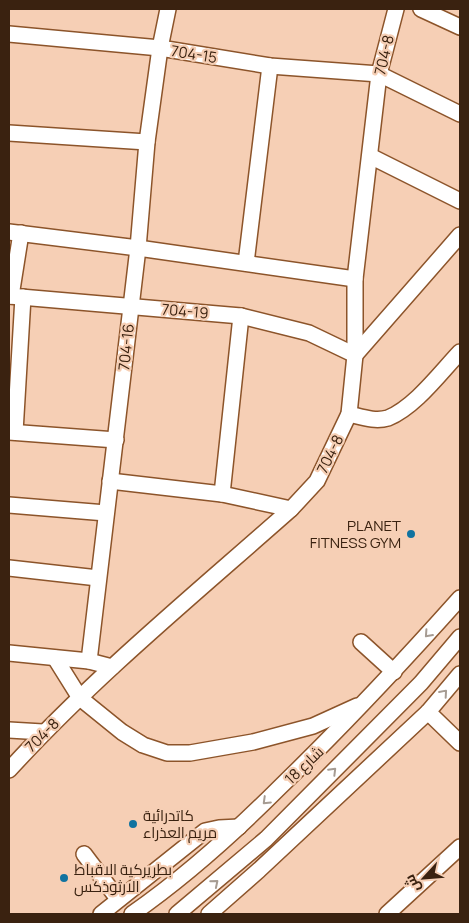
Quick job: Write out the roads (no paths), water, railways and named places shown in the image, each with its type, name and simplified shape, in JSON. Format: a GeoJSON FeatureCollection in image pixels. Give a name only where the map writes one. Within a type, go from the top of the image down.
{"type":"FeatureCollection","features":[{"type":"Feature","properties":{"kind":"street","name":"704-16"},"geometry":{"type":"LineString","coordinates":[[89,661],[138,248],[147,142],[160,48],[168,9]]}},
{"type":"Feature","properties":{"kind":"street","name":"704-8"},"geometry":{"type":"LineString","coordinates":[[9,770],[43,732],[112,667],[290,509],[317,481],[350,414],[355,355],[355,279],[379,74],[396,9]]}},
{"type":"Feature","properties":{"kind":"street"},"geometry":{"type":"LineString","coordinates":[[421,9],[460,27]]}},
{"type":"Feature","properties":{"kind":"street","name":"704-15"},"geometry":{"type":"LineString","coordinates":[[9,34],[160,48],[270,66],[379,74]]}},
{"type":"Feature","properties":{"kind":"street"},"geometry":{"type":"LineString","coordinates":[[246,263],[270,66]]}},
{"type":"Feature","properties":{"kind":"street"},"geometry":{"type":"LineString","coordinates":[[379,74],[460,114]]}},
{"type":"Feature","properties":{"kind":"street"},"geometry":{"type":"LineString","coordinates":[[9,133],[147,142]]}},
{"type":"Feature","properties":{"kind":"street"},"geometry":{"type":"LineString","coordinates":[[370,156],[460,201]]}},
{"type":"Feature","properties":{"kind":"street"},"geometry":{"type":"LineString","coordinates":[[116,440],[12,432],[15,233],[138,248],[355,279]]}},
{"type":"Feature","properties":{"kind":"street"},"geometry":{"type":"LineString","coordinates":[[355,355],[460,235]]}},
{"type":"Feature","properties":{"kind":"street","name":"704-19"},"geometry":{"type":"LineString","coordinates":[[14,297],[241,316],[310,333],[355,355]]}},
{"type":"Feature","properties":{"kind":"street"},"geometry":{"type":"LineString","coordinates":[[222,494],[241,316]]}},
{"type":"Feature","properties":{"kind":"street"},"geometry":{"type":"LineString","coordinates":[[350,414],[370,420],[392,416],[412,403],[460,352]]}},
{"type":"Feature","properties":{"kind":"street"},"geometry":{"type":"LineString","coordinates":[[110,481],[222,494],[290,509]]}},
{"type":"Feature","properties":{"kind":"street"},"geometry":{"type":"LineString","coordinates":[[9,505],[106,513]]}},
{"type":"Feature","properties":{"kind":"street"},"geometry":{"type":"LineString","coordinates":[[9,568],[98,578]]}},
{"type":"Feature","properties":{"kind":"street","name":"شارع 18"},"geometry":{"type":"LineString","coordinates":[[132,914],[162,894],[240,827],[328,741],[394,672],[460,598]]}},
{"type":"Feature","properties":{"kind":"street","name":"شارع 18"},"geometry":{"type":"LineString","coordinates":[[177,914],[266,839],[421,682],[460,638]]}},
{"type":"Feature","properties":{"kind":"street"},"geometry":{"type":"LineString","coordinates":[[361,642],[394,672]]}},
{"type":"Feature","properties":{"kind":"street"},"geometry":{"type":"LineString","coordinates":[[9,653],[89,661],[112,667]]}},
{"type":"Feature","properties":{"kind":"street"},"geometry":{"type":"LineString","coordinates":[[55,658],[80,698],[122,732],[167,753],[190,753],[262,740],[313,726],[365,702]]}},
{"type":"Feature","properties":{"kind":"street"},"geometry":{"type":"LineString","coordinates":[[209,914],[259,870],[428,712],[460,674]]}},
{"type":"Feature","properties":{"kind":"street"},"geometry":{"type":"LineString","coordinates":[[428,712],[460,743]]}},
{"type":"Feature","properties":{"kind":"street"},"geometry":{"type":"LineString","coordinates":[[9,730],[43,732]]}},
{"type":"Feature","properties":{"kind":"street"},"geometry":{"type":"LineString","coordinates":[[101,914],[205,831],[240,827]]}},
{"type":"Feature","properties":{"kind":"street"},"geometry":{"type":"LineString","coordinates":[[387,914],[460,847]]}},
{"type":"Feature","properties":{"kind":"street"},"geometry":{"type":"LineString","coordinates":[[84,854],[118,899]]}},
{"type":"Feature","properties":{"kind":"place","name":"PLANET FITNESS GYM"},"geometry":{"type":"Point","coordinates":[411,534]}},
{"type":"Feature","properties":{"kind":"place","name":"كاتدرائية مريم العذراء"},"geometry":{"type":"Point","coordinates":[133,824]}},
{"type":"Feature","properties":{"kind":"place","name":"بطريركية الاقباط الارثوذكس"},"geometry":{"type":"Point","coordinates":[64,878]}}]}
